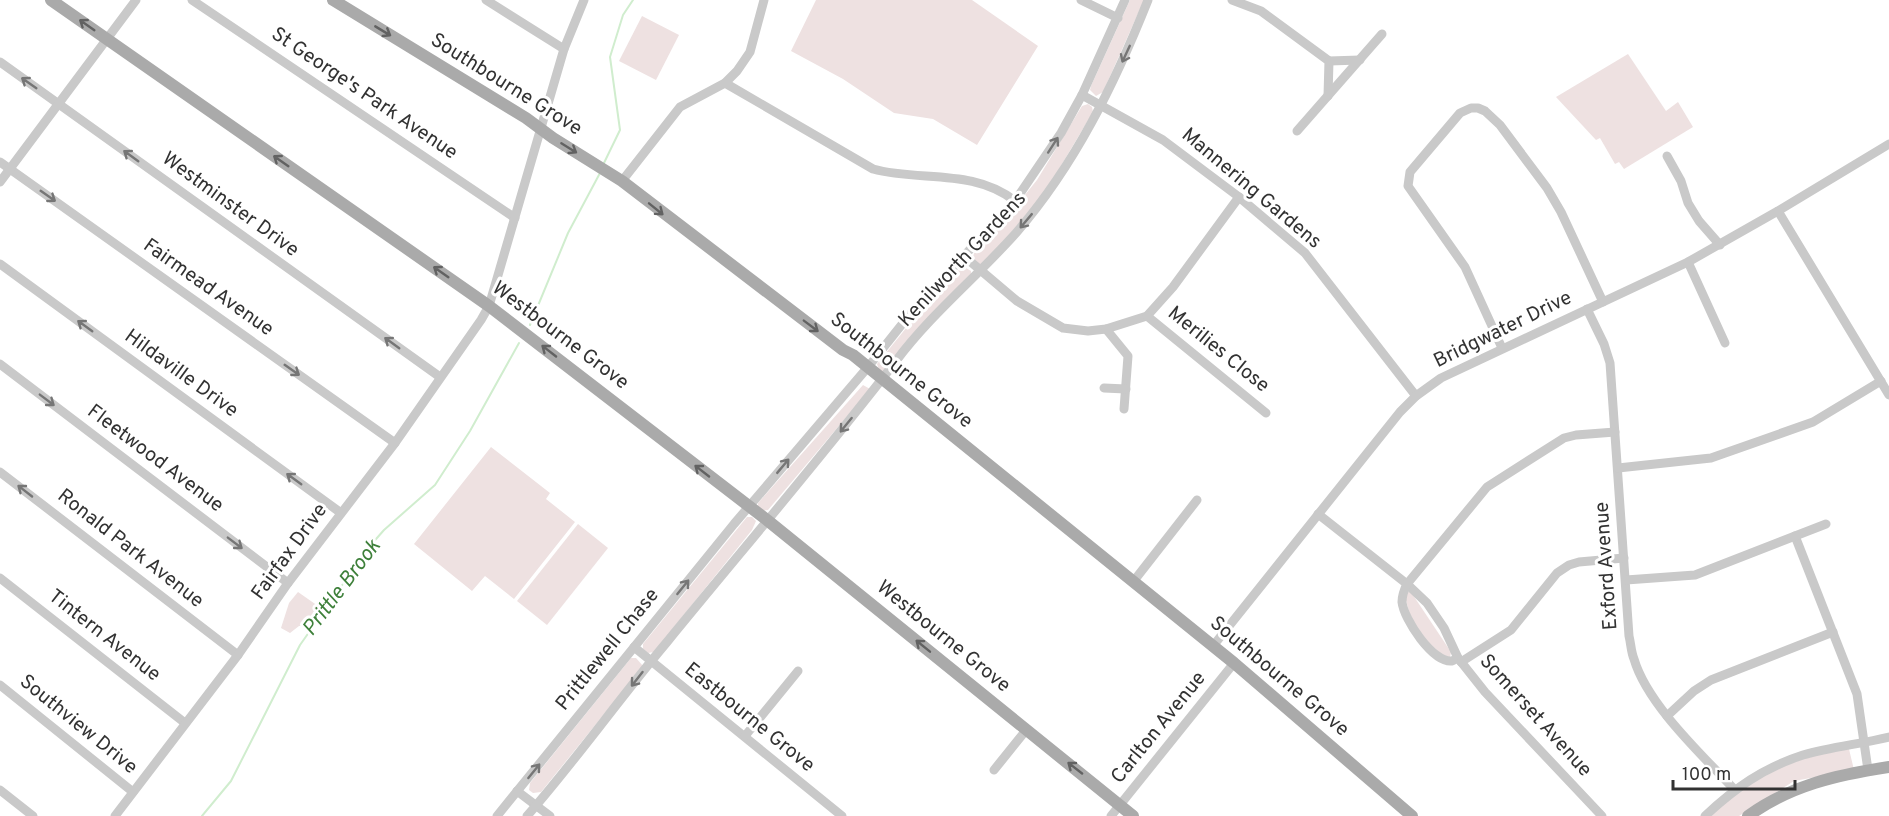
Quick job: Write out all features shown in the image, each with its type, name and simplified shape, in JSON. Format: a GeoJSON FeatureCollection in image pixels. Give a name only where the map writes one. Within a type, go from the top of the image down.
{"type":"FeatureCollection","features":[{"type":"Feature","properties":{"kind":"main road","name":"Westbourne Grove"},"geometry":{"type":"LineString","coordinates":[[51,0],[489,306],[767,520],[1133,816]]}},
{"type":"Feature","properties":{"kind":"main road","name":"Southbourne Grove"},"geometry":{"type":"LineString","coordinates":[[333,0],[622,181],[694,238],[868,367],[1234,663],[1412,816]]}},
{"type":"Feature","properties":{"kind":"main road"},"geometry":{"type":"LineString","coordinates":[[1748,816],[1778,796],[1800,787],[1889,767]]}},
{"type":"Feature","properties":{"kind":"street"},"geometry":{"type":"LineString","coordinates":[[0,182],[136,0]]}},
{"type":"Feature","properties":{"kind":"street","name":"St George's Park Avenue"},"geometry":{"type":"LineString","coordinates":[[192,0],[515,218]]}},
{"type":"Feature","properties":{"kind":"street"},"geometry":{"type":"LineString","coordinates":[[486,0],[564,49]]}},
{"type":"Feature","properties":{"kind":"street","name":"Fairfax Drive"},"geometry":{"type":"LineString","coordinates":[[115,816],[238,655],[288,583],[394,443],[481,320],[489,306],[564,49],[584,0]]}},
{"type":"Feature","properties":{"kind":"street"},"geometry":{"type":"LineString","coordinates":[[622,181],[680,107],[725,83],[737,71],[750,52],[764,0]]}},
{"type":"Feature","properties":{"kind":"street"},"geometry":{"type":"LineString","coordinates":[[1081,0],[1118,18]]}},
{"type":"Feature","properties":{"kind":"street","name":"Kenilworth Gardens"},"geometry":{"type":"LineString","coordinates":[[751,509],[911,313],[1015,201],[1061,132],[1082,95],[1125,0]]}},
{"type":"Feature","properties":{"kind":"street","name":"Kenilworth Gardens"},"geometry":{"type":"LineString","coordinates":[[767,520],[926,325],[981,271],[1042,201],[1071,158],[1102,105],[1148,0]]}},
{"type":"Feature","properties":{"kind":"street"},"geometry":{"type":"LineString","coordinates":[[1232,0],[1261,11],[1329,62],[1360,60]]}},
{"type":"Feature","properties":{"kind":"street"},"geometry":{"type":"LineString","coordinates":[[1298,131],[1382,34]]}},
{"type":"Feature","properties":{"kind":"street","name":"Westminster Drive"},"geometry":{"type":"LineString","coordinates":[[0,62],[440,377]]}},
{"type":"Feature","properties":{"kind":"street"},"geometry":{"type":"LineString","coordinates":[[1328,96],[1329,62]]}},
{"type":"Feature","properties":{"kind":"street"},"geometry":{"type":"LineString","coordinates":[[725,83],[873,169],[898,174],[956,177],[995,189],[1015,201]]}},
{"type":"Feature","properties":{"kind":"street","name":"Mannering Gardens"},"geometry":{"type":"LineString","coordinates":[[1082,95],[1163,140],[1239,197],[1305,253],[1416,396]]}},
{"type":"Feature","properties":{"kind":"street"},"geometry":{"type":"LineString","coordinates":[[1502,348],[1465,267],[1408,186],[1410,172],[1460,113],[1466,110],[1478,108],[1485,111],[1500,125],[1547,188],[1561,212],[1603,302]]}},
{"type":"Feature","properties":{"kind":"street","name":"Bridgwater Drive"},"geometry":{"type":"LineString","coordinates":[[1213,646],[1400,412],[1416,396],[1441,378],[1502,348],[1689,262],[1889,144]]}},
{"type":"Feature","properties":{"kind":"street"},"geometry":{"type":"LineString","coordinates":[[1667,156],[1681,181],[1688,203],[1699,221],[1720,244]]}},
{"type":"Feature","properties":{"kind":"street","name":"Fairmead Avenue"},"geometry":{"type":"LineString","coordinates":[[0,162],[394,443]]}},
{"type":"Feature","properties":{"kind":"street"},"geometry":{"type":"LineString","coordinates":[[965,257],[1017,301],[1063,328],[1088,331],[1106,329],[1147,316],[1173,287],[1239,197]]}},
{"type":"Feature","properties":{"kind":"street"},"geometry":{"type":"LineString","coordinates":[[1778,211],[1889,395]]}},
{"type":"Feature","properties":{"kind":"street"},"geometry":{"type":"LineString","coordinates":[[1689,262],[1725,343]]}},
{"type":"Feature","properties":{"kind":"street","name":"Hildaville Drive"},"geometry":{"type":"LineString","coordinates":[[0,264],[341,513]]}},
{"type":"Feature","properties":{"kind":"street","name":"Exford Avenue"},"geometry":{"type":"LineString","coordinates":[[1587,309],[1604,344],[1610,363],[1629,636],[1634,660],[1644,683],[1666,716],[1734,789]]}},
{"type":"Feature","properties":{"kind":"street","name":"Merilies Close"},"geometry":{"type":"LineString","coordinates":[[1147,316],[1266,413]]}},
{"type":"Feature","properties":{"kind":"street"},"geometry":{"type":"LineString","coordinates":[[1106,329],[1128,356],[1124,409]]}},
{"type":"Feature","properties":{"kind":"street","name":"Fleetwood Avenue"},"geometry":{"type":"LineString","coordinates":[[0,364],[288,583]]}},
{"type":"Feature","properties":{"kind":"street"},"geometry":{"type":"LineString","coordinates":[[818,425],[869,376],[881,378]]}},
{"type":"Feature","properties":{"kind":"street"},"geometry":{"type":"LineString","coordinates":[[1618,468],[1711,458],[1813,422],[1881,381]]}},
{"type":"Feature","properties":{"kind":"street"},"geometry":{"type":"LineString","coordinates":[[1104,388],[1126,389]]}},
{"type":"Feature","properties":{"kind":"street"},"geometry":{"type":"LineString","coordinates":[[1615,432],[1564,438],[1487,487],[1407,584],[1402,594],[1402,604],[1422,642],[1442,660],[1452,662],[1460,660],[1511,630],[1557,573],[1569,565],[1624,558]]}},
{"type":"Feature","properties":{"kind":"street","name":"Ronald Park Avenue"},"geometry":{"type":"LineString","coordinates":[[0,472],[238,655]]}},
{"type":"Feature","properties":{"kind":"street"},"geometry":{"type":"LineString","coordinates":[[751,509],[767,512],[807,472]]}},
{"type":"Feature","properties":{"kind":"street"},"geometry":{"type":"LineString","coordinates":[[1133,582],[1197,500]]}},
{"type":"Feature","properties":{"kind":"street","name":"Prittlewell Chase"},"geometry":{"type":"LineString","coordinates":[[497,816],[634,647],[751,509]]}},
{"type":"Feature","properties":{"kind":"street","name":"Somerset Avenue"},"geometry":{"type":"LineString","coordinates":[[1318,514],[1407,584],[1427,603],[1444,628],[1460,660],[1485,692],[1602,816]]}},
{"type":"Feature","properties":{"kind":"street","name":"Prittlewell Chase"},"geometry":{"type":"LineString","coordinates":[[527,816],[767,520]]}},
{"type":"Feature","properties":{"kind":"street"},"geometry":{"type":"LineString","coordinates":[[1626,580],[1695,575],[1826,524]]}},
{"type":"Feature","properties":{"kind":"street"},"geometry":{"type":"LineString","coordinates":[[1795,536],[1857,694],[1868,770]]}},
{"type":"Feature","properties":{"kind":"street","name":"Tintern Avenue"},"geometry":{"type":"LineString","coordinates":[[0,578],[185,723]]}},
{"type":"Feature","properties":{"kind":"street"},"geometry":{"type":"LineString","coordinates":[[1666,716],[1694,691],[1711,680],[1833,633]]}},
{"type":"Feature","properties":{"kind":"street","name":"Eastbourne Grove"},"geometry":{"type":"LineString","coordinates":[[634,647],[842,816]]}},
{"type":"Feature","properties":{"kind":"street","name":"Carlton Avenue"},"geometry":{"type":"LineString","coordinates":[[1111,816],[1234,663]]}},
{"type":"Feature","properties":{"kind":"street"},"geometry":{"type":"LineString","coordinates":[[745,736],[798,671]]}},
{"type":"Feature","properties":{"kind":"street","name":"Southview Drive"},"geometry":{"type":"LineString","coordinates":[[0,685],[133,792]]}},
{"type":"Feature","properties":{"kind":"street"},"geometry":{"type":"LineString","coordinates":[[994,770],[1027,729]]}},
{"type":"Feature","properties":{"kind":"street"},"geometry":{"type":"LineString","coordinates":[[1705,816],[1734,789],[1760,774],[1802,756],[1889,737]]}},
{"type":"Feature","properties":{"kind":"street"},"geometry":{"type":"LineString","coordinates":[[0,790],[33,816]]}},
{"type":"Feature","properties":{"kind":"street"},"geometry":{"type":"LineString","coordinates":[[517,791],[550,816]]}},
{"type":"Feature","properties":{"kind":"shaded area"},"geometry":{"type":"Polygon","coordinates":[[[816,0],[972,0],[1038,46],[977,145],[933,119],[894,113],[843,79],[791,51],[816,0]]]}},
{"type":"Feature","properties":{"kind":"shaded area"},"geometry":{"type":"Polygon","coordinates":[[[1130,0],[1144,0],[1103,92],[1096,96],[1090,90],[1091,86],[1130,0]]]}},
{"type":"Feature","properties":{"kind":"shaded area"},"geometry":{"type":"Polygon","coordinates":[[[642,16],[679,35],[656,80],[619,61],[642,16]]]}},
{"type":"Feature","properties":{"kind":"shaded area"},"geometry":{"type":"Polygon","coordinates":[[[1628,54],[1666,111],[1678,102],[1693,127],[1624,169],[1619,162],[1615,164],[1600,138],[1596,140],[1556,97],[1628,54]]]}},
{"type":"Feature","properties":{"kind":"shaded area"},"geometry":{"type":"Polygon","coordinates":[[[1088,104],[1092,107],[1093,112],[1047,189],[983,264],[978,264],[973,257],[974,253],[1037,180],[1082,106],[1088,104]]]}},
{"type":"Feature","properties":{"kind":"shaded area"},"geometry":{"type":"Polygon","coordinates":[[[966,268],[971,271],[971,276],[884,371],[880,372],[877,364],[911,322],[960,269],[966,268]]]}},
{"type":"Feature","properties":{"kind":"shaded area"},"geometry":{"type":"Polygon","coordinates":[[[863,385],[870,389],[768,510],[761,511],[758,503],[863,385]]]}},
{"type":"Feature","properties":{"kind":"shaded area"},"geometry":{"type":"Polygon","coordinates":[[[491,447],[550,493],[546,499],[575,522],[514,599],[485,576],[472,591],[414,544],[491,447]]]}},
{"type":"Feature","properties":{"kind":"shaded area"},"geometry":{"type":"Polygon","coordinates":[[[747,517],[752,517],[756,521],[752,530],[654,652],[648,653],[643,649],[643,644],[747,517]]]}},
{"type":"Feature","properties":{"kind":"shaded area"},"geometry":{"type":"Polygon","coordinates":[[[578,524],[608,548],[547,625],[517,601],[578,524]]]}},
{"type":"Feature","properties":{"kind":"shaded area"},"geometry":{"type":"Polygon","coordinates":[[[298,592],[318,606],[309,626],[299,626],[290,633],[281,628],[289,603],[298,592]]]}},
{"type":"Feature","properties":{"kind":"shaded area"},"geometry":{"type":"Polygon","coordinates":[[[1411,592],[1451,652],[1450,658],[1447,659],[1419,631],[1407,606],[1405,595],[1411,592]]]}},
{"type":"Feature","properties":{"kind":"shaded area"},"geometry":{"type":"Polygon","coordinates":[[[631,658],[636,658],[643,666],[541,792],[533,793],[529,790],[530,783],[631,658]]]}},
{"type":"Feature","properties":{"kind":"shaded area"},"geometry":{"type":"Polygon","coordinates":[[[1849,749],[1854,770],[1794,781],[1739,816],[1707,816],[1734,790],[1751,779],[1792,761],[1820,753],[1849,749]]]}},
{"type":"Feature","properties":{"kind":"waterway","name":"Prittle Brook"},"geometry":{"type":"LineString","coordinates":[[603,165],[620,130],[610,57],[623,15],[633,0]]}},
{"type":"Feature","properties":{"kind":"waterway","name":"Prittle Brook"},"geometry":{"type":"LineString","coordinates":[[530,325],[568,233],[600,173]]}},
{"type":"Feature","properties":{"kind":"waterway","name":"Prittle Brook"},"geometry":{"type":"LineString","coordinates":[[202,816],[231,781],[300,645],[369,547],[384,530],[435,485],[470,431],[519,343]]}}]}
